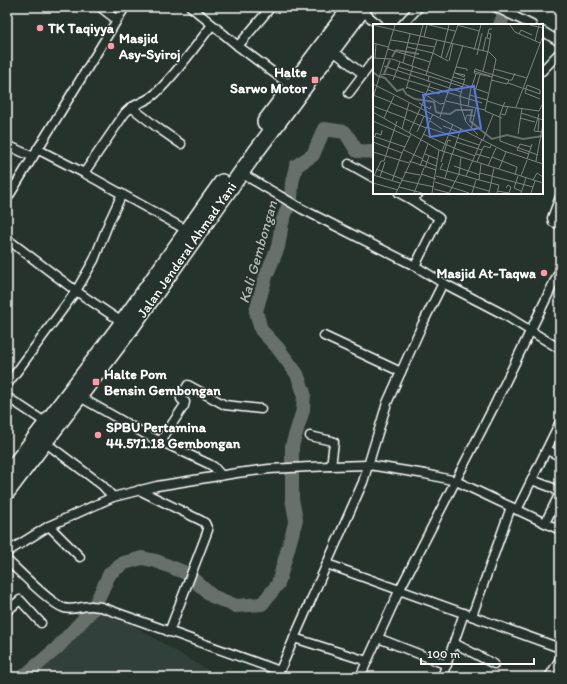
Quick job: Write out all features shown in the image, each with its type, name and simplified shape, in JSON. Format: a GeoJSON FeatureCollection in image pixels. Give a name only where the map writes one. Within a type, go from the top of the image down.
{"type":"FeatureCollection","features":[{"type":"Feature","properties":{"kind":"highway","name":"Jalan Jenderal Ahmad Yani"},"geometry":{"type":"LineString","coordinates":[[7,492],[40,439],[122,322],[241,173],[296,88],[332,50],[359,8]]}},
{"type":"Feature","properties":{"kind":"highway","name":"Jalan Jenderal Ahmad Yani"},"geometry":{"type":"LineString","coordinates":[[50,425],[80,397],[131,328],[192,234],[296,88],[359,8]]}},
{"type":"Feature","properties":{"kind":"highway","name":"Jalan Jenderal Ahmad Yani"},"geometry":{"type":"LineString","coordinates":[[7,475],[40,439]]}},
{"type":"Feature","properties":{"kind":"street"},"geometry":{"type":"LineString","coordinates":[[100,7],[117,20]]}},
{"type":"Feature","properties":{"kind":"street"},"geometry":{"type":"LineString","coordinates":[[7,199],[125,7]]}},
{"type":"Feature","properties":{"kind":"street"},"geometry":{"type":"LineString","coordinates":[[191,7],[212,26],[296,88]]}},
{"type":"Feature","properties":{"kind":"street"},"geometry":{"type":"LineString","coordinates":[[238,46],[271,7]]}},
{"type":"Feature","properties":{"kind":"street"},"geometry":{"type":"LineString","coordinates":[[403,24],[419,7]]}},
{"type":"Feature","properties":{"kind":"street"},"geometry":{"type":"LineString","coordinates":[[496,7],[530,24]]}},
{"type":"Feature","properties":{"kind":"street"},"geometry":{"type":"LineString","coordinates":[[359,8],[378,24]]}},
{"type":"Feature","properties":{"kind":"street"},"geometry":{"type":"LineString","coordinates":[[84,173],[131,107],[149,99],[156,93],[212,26]]}},
{"type":"Feature","properties":{"kind":"street"},"geometry":{"type":"LineString","coordinates":[[543,32],[560,42]]}},
{"type":"Feature","properties":{"kind":"street"},"geometry":{"type":"LineString","coordinates":[[332,50],[363,74]]}},
{"type":"Feature","properties":{"kind":"street"},"geometry":{"type":"LineString","coordinates":[[543,70],[560,52]]}},
{"type":"Feature","properties":{"kind":"street"},"geometry":{"type":"LineString","coordinates":[[348,93],[373,61]]}},
{"type":"Feature","properties":{"kind":"street"},"geometry":{"type":"LineString","coordinates":[[131,107],[181,144]]}},
{"type":"Feature","properties":{"kind":"street"},"geometry":{"type":"LineString","coordinates":[[7,145],[33,157]]}},
{"type":"Feature","properties":{"kind":"street"},"geometry":{"type":"LineString","coordinates":[[37,149],[84,173],[192,234]]}},
{"type":"Feature","properties":{"kind":"street"},"geometry":{"type":"LineString","coordinates":[[349,164],[373,177]]}},
{"type":"Feature","properties":{"kind":"street"},"geometry":{"type":"LineString","coordinates":[[241,173],[302,209],[415,266],[443,283],[503,314],[560,349]]}},
{"type":"Feature","properties":{"kind":"street"},"geometry":{"type":"LineString","coordinates":[[7,385],[76,291],[94,260],[108,222],[122,194]]}},
{"type":"Feature","properties":{"kind":"street"},"geometry":{"type":"LineString","coordinates":[[401,194],[439,218],[415,266]]}},
{"type":"Feature","properties":{"kind":"street"},"geometry":{"type":"LineString","coordinates":[[412,200],[418,194]]}},
{"type":"Feature","properties":{"kind":"street"},"geometry":{"type":"LineString","coordinates":[[560,197],[552,218],[553,222],[560,225]]}},
{"type":"Feature","properties":{"kind":"street"},"geometry":{"type":"LineString","coordinates":[[7,239],[76,291],[122,322]]}},
{"type":"Feature","properties":{"kind":"street"},"geometry":{"type":"LineString","coordinates":[[360,677],[400,589],[456,481],[560,270]]}},
{"type":"Feature","properties":{"kind":"street"},"geometry":{"type":"LineString","coordinates":[[7,560],[57,604],[64,608],[70,609],[92,605],[101,607],[279,674],[354,504],[369,465],[386,407],[443,283]]}},
{"type":"Feature","properties":{"kind":"street"},"geometry":{"type":"LineString","coordinates":[[324,336],[401,372]]}},
{"type":"Feature","properties":{"kind":"street"},"geometry":{"type":"LineString","coordinates":[[160,442],[184,406],[185,402],[180,398],[188,385],[225,405],[261,409]]}},
{"type":"Feature","properties":{"kind":"street"},"geometry":{"type":"LineString","coordinates":[[7,397],[50,425]]}},
{"type":"Feature","properties":{"kind":"street"},"geometry":{"type":"LineString","coordinates":[[80,397],[160,442],[209,464],[221,475]]}},
{"type":"Feature","properties":{"kind":"street"},"geometry":{"type":"LineString","coordinates":[[442,677],[454,643],[468,615],[514,508],[532,480],[560,422]]}},
{"type":"Feature","properties":{"kind":"street"},"geometry":{"type":"LineString","coordinates":[[310,436],[332,440],[334,442],[331,466]]}},
{"type":"Feature","properties":{"kind":"street"},"geometry":{"type":"LineString","coordinates":[[40,439],[102,485],[113,497]]}},
{"type":"Feature","properties":{"kind":"street"},"geometry":{"type":"LineString","coordinates":[[547,450],[560,456]]}},
{"type":"Feature","properties":{"kind":"street"},"geometry":{"type":"LineString","coordinates":[[7,552],[49,526],[113,497],[157,486],[221,475],[252,471],[331,466],[369,465],[425,474],[456,481],[560,530]]}},
{"type":"Feature","properties":{"kind":"street"},"geometry":{"type":"LineString","coordinates":[[532,480],[553,488],[560,493],[545,523]]}},
{"type":"Feature","properties":{"kind":"street"},"geometry":{"type":"LineString","coordinates":[[140,490],[202,521],[207,526],[208,530],[169,632]]}},
{"type":"Feature","properties":{"kind":"street"},"geometry":{"type":"LineString","coordinates":[[49,526],[80,557]]}},
{"type":"Feature","properties":{"kind":"street"},"geometry":{"type":"LineString","coordinates":[[327,564],[400,589],[560,648]]}},
{"type":"Feature","properties":{"kind":"street"},"geometry":{"type":"LineString","coordinates":[[7,610],[20,600],[42,623]]}},
{"type":"Feature","properties":{"kind":"street"},"geometry":{"type":"LineString","coordinates":[[294,638],[367,660]]}},
{"type":"Feature","properties":{"kind":"street"},"geometry":{"type":"LineString","coordinates":[[378,638],[446,665]]}},
{"type":"Feature","properties":{"kind":"street"},"geometry":{"type":"LineString","coordinates":[[454,643],[494,664]]}},
{"type":"Feature","properties":{"kind":"street"},"geometry":{"type":"LineString","coordinates":[[549,677],[560,659]]}},
{"type":"Feature","properties":{"kind":"shaded area"},"geometry":{"type":"Polygon","coordinates":[[[104,606],[144,632],[219,677],[32,677],[104,606]]]}},
{"type":"Feature","properties":{"kind":"waterway","name":"Kali Gembongan"},"geometry":{"type":"LineString","coordinates":[[500,24],[507,7]]}},
{"type":"Feature","properties":{"kind":"waterway","name":"Kali Gembongan"},"geometry":{"type":"LineString","coordinates":[[23,677],[57,648],[93,609],[110,573],[124,563],[142,558],[156,561],[186,573],[212,596],[236,606],[262,604],[278,584],[296,520],[292,499],[292,446],[303,410],[304,393],[297,374],[277,347],[261,330],[256,311],[266,276],[278,247],[282,223],[291,198],[292,183],[296,166],[313,155],[324,129],[345,132],[357,151],[373,152]]}},
{"type":"Feature","properties":{"kind":"place","name":"TK Taqiyya"},"geometry":{"type":"Point","coordinates":[40,28]}},
{"type":"Feature","properties":{"kind":"place","name":"Masjid Asy-Syiroj"},"geometry":{"type":"Point","coordinates":[111,46]}},
{"type":"Feature","properties":{"kind":"place","name":"Halte Sarwo Motor"},"geometry":{"type":"Point","coordinates":[315,80]}},
{"type":"Feature","properties":{"kind":"place","name":"Masjid At-Taqwa"},"geometry":{"type":"Point","coordinates":[544,273]}},
{"type":"Feature","properties":{"kind":"place","name":"Halte Pom Bensin Gembongan"},"geometry":{"type":"Point","coordinates":[96,382]}},
{"type":"Feature","properties":{"kind":"place","name":"SPBU Pertamina 44.571.18 Gembongan"},"geometry":{"type":"Point","coordinates":[98,435]}}]}
